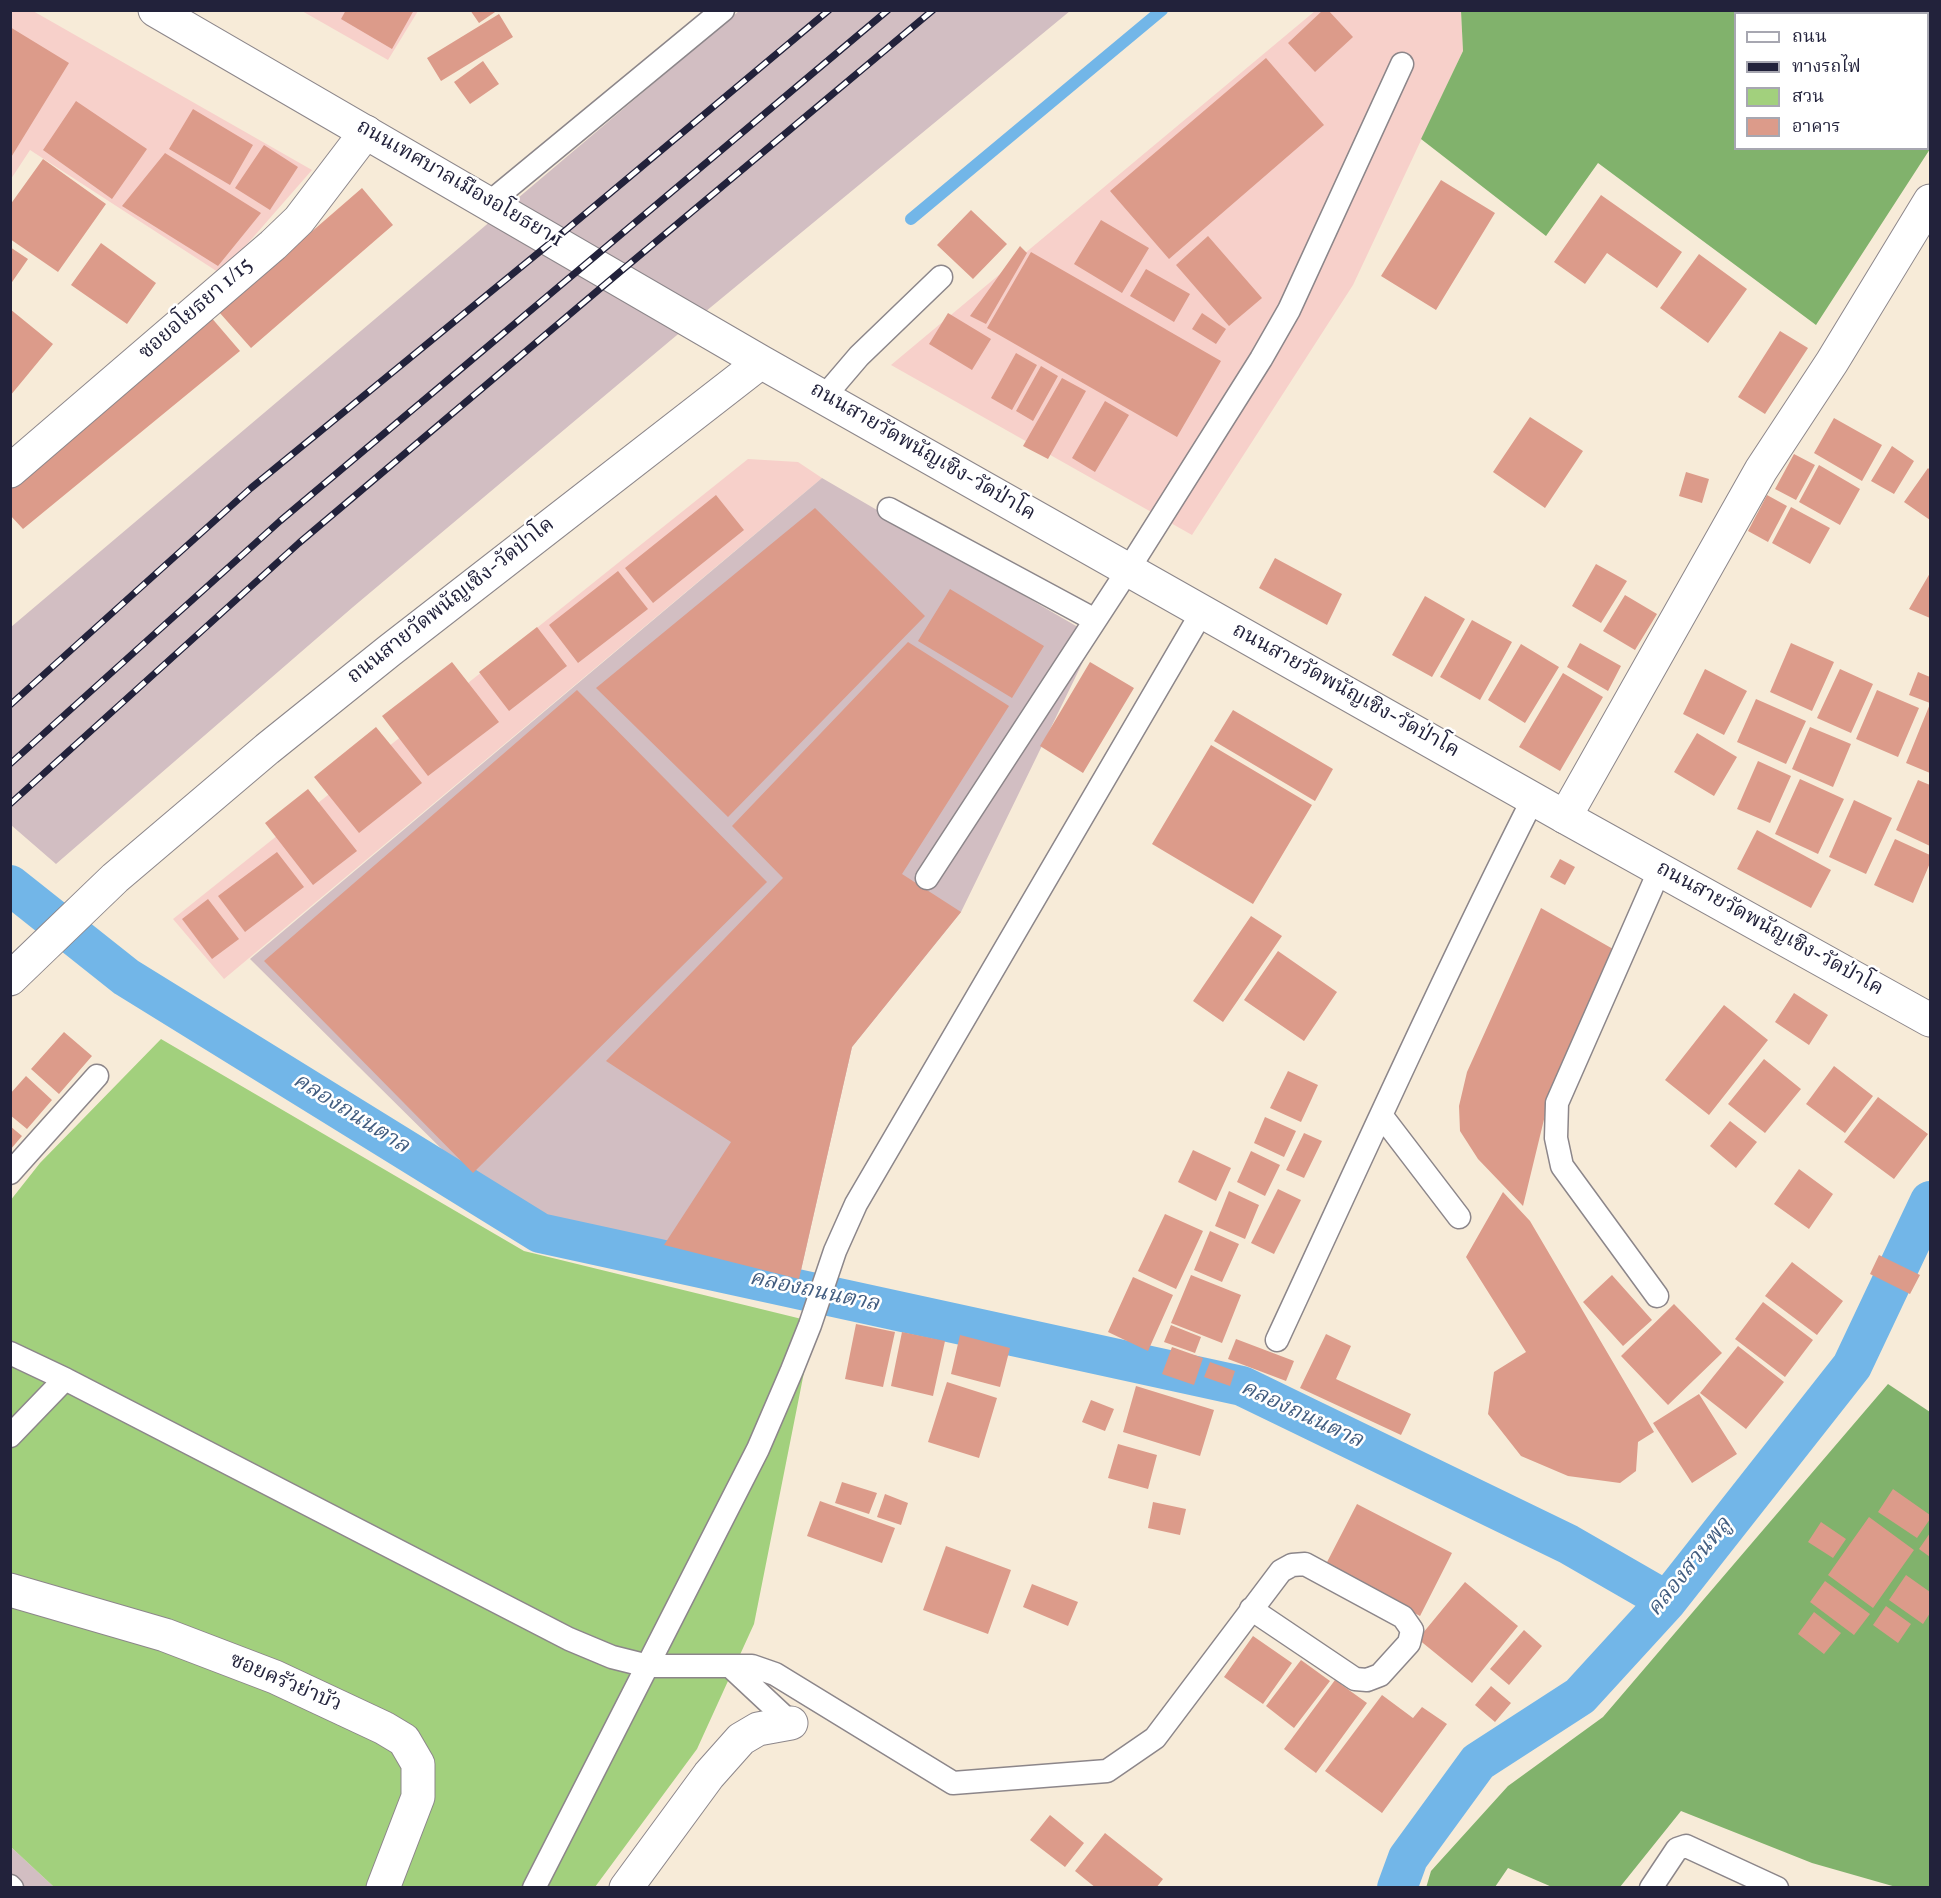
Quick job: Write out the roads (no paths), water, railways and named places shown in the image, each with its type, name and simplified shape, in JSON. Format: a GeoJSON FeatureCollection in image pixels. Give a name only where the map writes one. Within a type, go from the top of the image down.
{"type":"FeatureCollection","features":[{"type":"Feature","properties":{"kind":"main road","name":"ถนนเทศบาลเมืองอโยธยา 1"},"geometry":{"type":"LineString","coordinates":[[155,10],[761,362]]}},
{"type":"Feature","properties":{"kind":"main road","name":"ซอยอโยธยา 1/15"},"geometry":{"type":"LineString","coordinates":[[10,471],[273,245],[299,220],[366,132]]}},
{"type":"Feature","properties":{"kind":"main road"},"geometry":{"type":"LineString","coordinates":[[1565,818],[1761,470],[1832,362],[1930,201]]}},
{"type":"Feature","properties":{"kind":"main road","name":"ถนนสายวัดพนัญเชิง-วัดป่าโค"},"geometry":{"type":"LineString","coordinates":[[10,979],[115,878],[267,749],[677,425],[761,362],[1565,818],[1930,1020]]}},
{"type":"Feature","properties":{"kind":"main road","name":"ซอยครัวย่าบัว"},"geometry":{"type":"LineString","coordinates":[[10,1590],[165,1635],[276,1677],[384,1728],[404,1740],[418,1764],[418,1797],[382,1887]]}},
{"type":"Feature","properties":{"kind":"main road"},"geometry":{"type":"LineString","coordinates":[[626,1887],[709,1775],[741,1739],[758,1729],[791,1724]]}},
{"type":"Feature","properties":{"kind":"lane"},"geometry":{"type":"LineString","coordinates":[[489,203],[723,10]]}},
{"type":"Feature","properties":{"kind":"lane"},"geometry":{"type":"LineString","coordinates":[[927,878],[1128,570],[1261,359],[1289,310],[1402,64]]}},
{"type":"Feature","properties":{"kind":"lane"},"geometry":{"type":"LineString","coordinates":[[824,397],[859,356],[941,277]]}},
{"type":"Feature","properties":{"kind":"lane"},"geometry":{"type":"LineString","coordinates":[[889,509],[1095,620]]}},
{"type":"Feature","properties":{"kind":"lane"},"geometry":{"type":"LineString","coordinates":[[534,1887],[758,1449],[810,1325],[835,1251],[862,1194],[1202,612]]}},
{"type":"Feature","properties":{"kind":"lane"},"geometry":{"type":"LineString","coordinates":[[1277,1340],[1381,1115],[1533,799]]}},
{"type":"Feature","properties":{"kind":"lane"},"geometry":{"type":"LineString","coordinates":[[1657,1296],[1562,1166],[1557,1137],[1557,1103],[1660,869]]}},
{"type":"Feature","properties":{"kind":"lane"},"geometry":{"type":"LineString","coordinates":[[10,1173],[97,1076]]}},
{"type":"Feature","properties":{"kind":"lane"},"geometry":{"type":"LineString","coordinates":[[1381,1115],[1459,1217]]}},
{"type":"Feature","properties":{"kind":"lane"},"geometry":{"type":"LineString","coordinates":[[10,1353],[65,1379],[569,1639],[612,1656],[648,1666],[752,1666],[775,1674],[952,1784],[1107,1771],[1155,1738],[1251,1609],[1281,1571],[1292,1565],[1305,1564],[1402,1617],[1412,1630],[1409,1643],[1380,1675],[1367,1680],[1355,1679],[1251,1609]]}},
{"type":"Feature","properties":{"kind":"lane"},"geometry":{"type":"LineString","coordinates":[[10,1436],[65,1379]]}},
{"type":"Feature","properties":{"kind":"lane"},"geometry":{"type":"LineString","coordinates":[[731,1667],[791,1724]]}},
{"type":"Feature","properties":{"kind":"lane"},"geometry":{"type":"LineString","coordinates":[[1652,1887],[1677,1849],[1686,1846],[1777,1887]]}},
{"type":"Feature","properties":{"kind":"waterway"},"geometry":{"type":"LineString","coordinates":[[911,219],[1162,10]]}},
{"type":"Feature","properties":{"kind":"waterway","name":"คลองถนนตาล"},"geometry":{"type":"LineString","coordinates":[[10,885],[126,977],[540,1233],[1242,1386],[1568,1544],[1667,1601]]}},
{"type":"Feature","properties":{"kind":"waterway","name":"คลองสวนพลู"},"geometry":{"type":"LineString","coordinates":[[1397,1888],[1408,1858],[1478,1762],[1580,1696],[1667,1601],[1852,1366],[1930,1201]]}},
{"type":"Feature","properties":{"kind":"railway"},"geometry":{"type":"LineString","coordinates":[[10,705],[251,488],[554,240],[829,10]]}},
{"type":"Feature","properties":{"kind":"railway"},"geometry":{"type":"LineString","coordinates":[[10,764],[280,521],[888,10]]}},
{"type":"Feature","properties":{"kind":"railway"},"geometry":{"type":"LineString","coordinates":[[10,804],[299,543],[933,10]]}}]}
